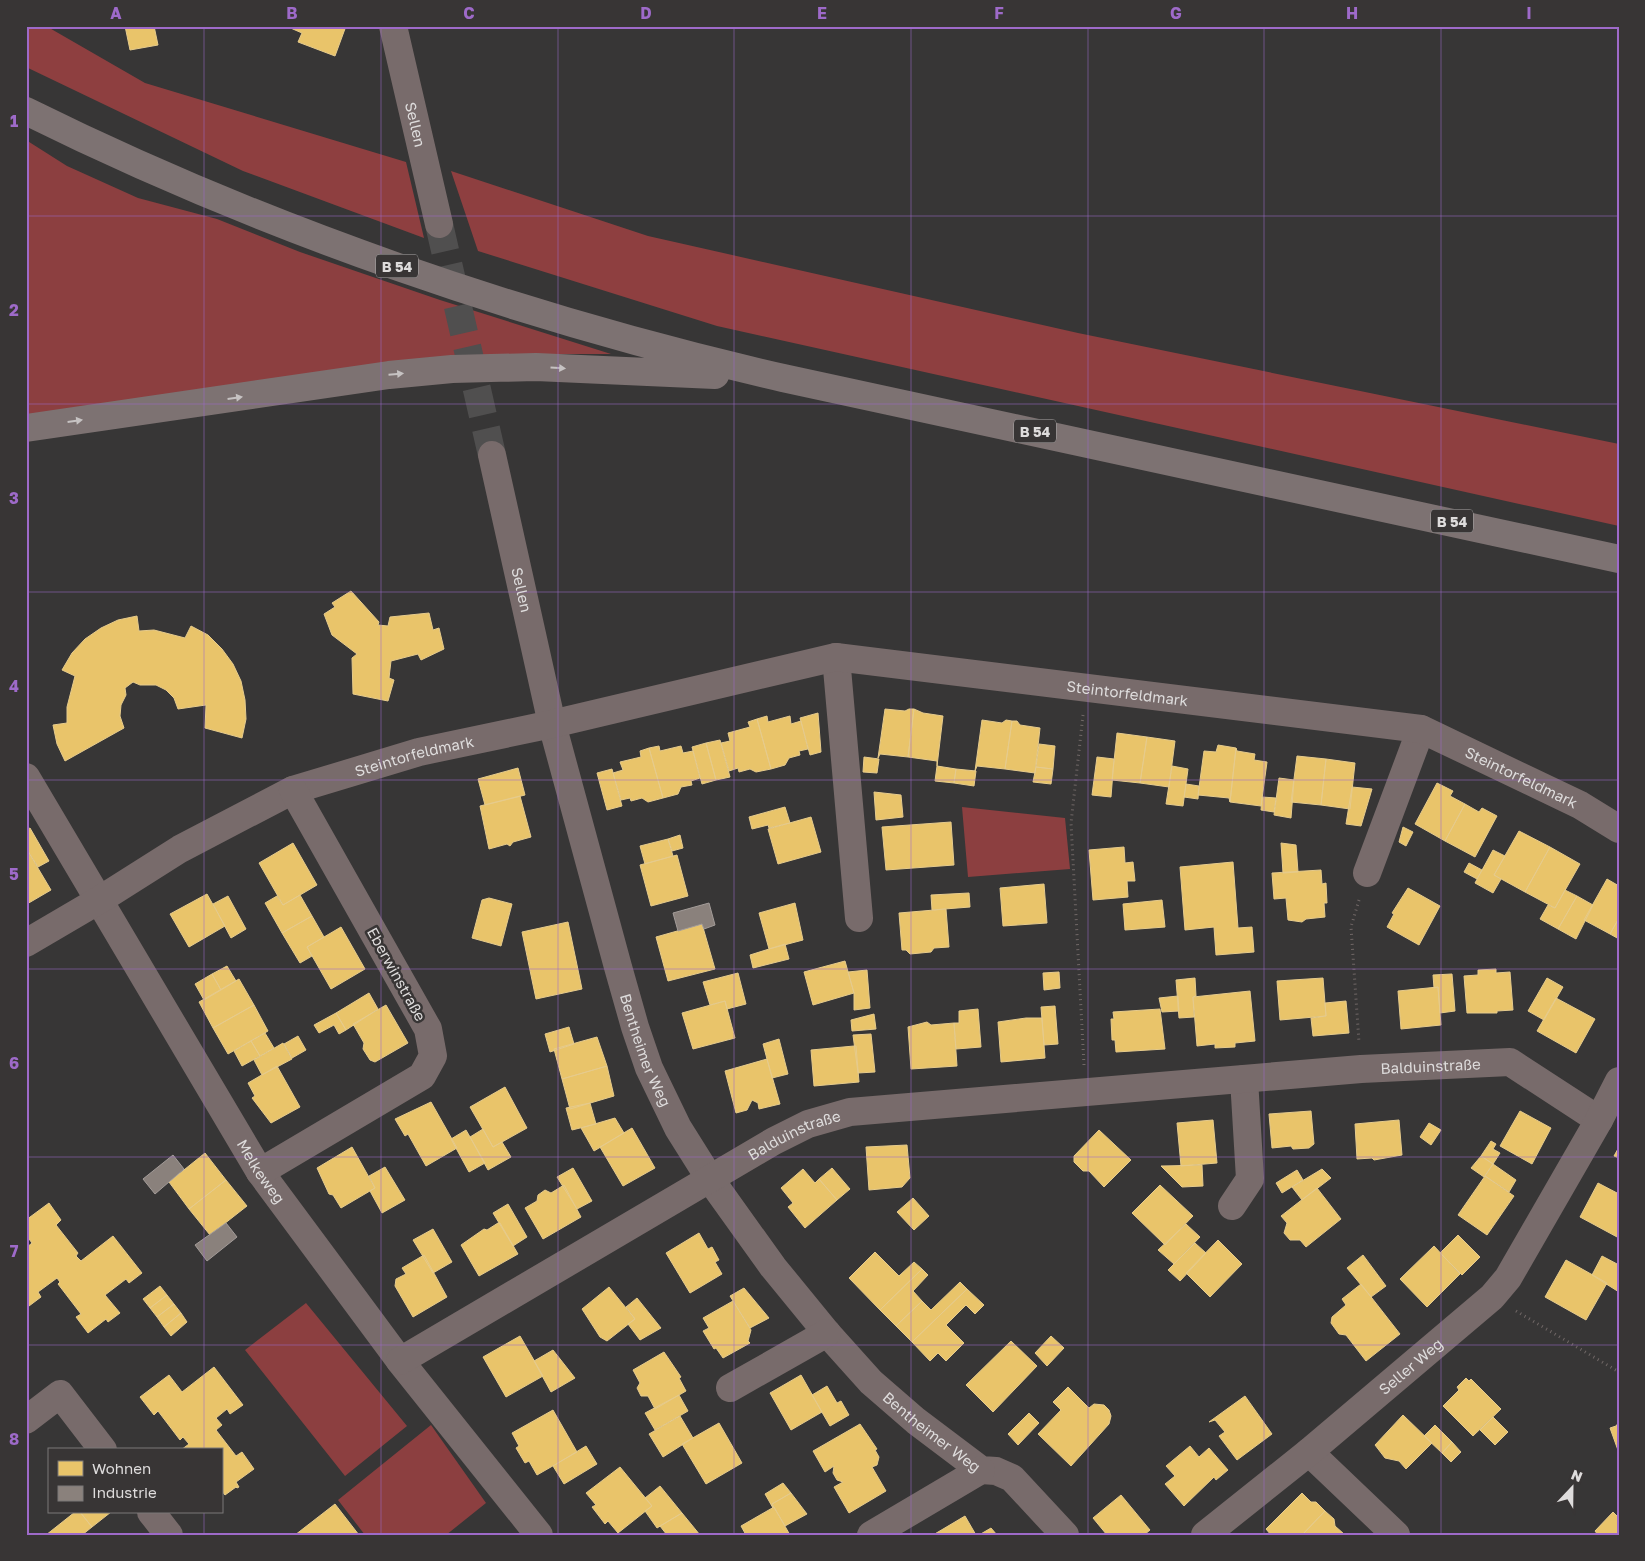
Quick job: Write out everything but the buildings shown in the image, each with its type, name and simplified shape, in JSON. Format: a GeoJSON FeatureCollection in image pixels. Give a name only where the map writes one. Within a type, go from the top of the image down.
{"type":"FeatureCollection","features":[{"type":"Feature","properties":{"kind":"highway","name":"B 54"},"geometry":{"type":"LineString","coordinates":[[26,112],[148,169],[224,201],[442,282],[679,354],[1619,559]]}},
{"type":"Feature","properties":{"kind":"highway"},"geometry":{"type":"LineString","coordinates":[[26,428],[389,374],[452,369],[536,367],[784,378]]}},
{"type":"Feature","properties":{"kind":"street","name":"Sellen"},"geometry":{"type":"LineString","coordinates":[[393,26],[439,224]]}},
{"type":"Feature","properties":{"kind":"street","name":"Sellen"},"geometry":{"type":"LineString","coordinates":[[492,455],[552,724]]}},
{"type":"Feature","properties":{"kind":"street","name":"Steintorfeldmark"},"geometry":{"type":"LineString","coordinates":[[26,943],[101,899],[180,849],[294,790],[419,752],[552,724],[836,657],[1421,729],[1580,805],[1619,829]]}},
{"type":"Feature","properties":{"kind":"street"},"geometry":{"type":"LineString","coordinates":[[836,657],[859,918]]}},
{"type":"Feature","properties":{"kind":"street","name":"Bentheimer Weg"},"geometry":{"type":"LineString","coordinates":[[552,724],[635,1027],[649,1068],[678,1128],[710,1179],[773,1267],[827,1333],[871,1382],[916,1421],[981,1470],[996,1471],[1012,1478],[1065,1535]]}},
{"type":"Feature","properties":{"kind":"street"},"geometry":{"type":"LineString","coordinates":[[1367,873],[1421,729]]}},
{"type":"Feature","properties":{"kind":"street","name":"Melkeweg"},"geometry":{"type":"LineString","coordinates":[[26,777],[101,899],[260,1172],[400,1361],[538,1535]]}},
{"type":"Feature","properties":{"kind":"street","name":"Eberwinstraße"},"geometry":{"type":"LineString","coordinates":[[260,1172],[422,1076],[433,1056],[428,1029],[294,790]]}},
{"type":"Feature","properties":{"kind":"street","name":"Balduinstraße"},"geometry":{"type":"LineString","coordinates":[[400,1361],[774,1141],[808,1124],[850,1112],[1361,1069],[1510,1062],[1599,1120]]}},
{"type":"Feature","properties":{"kind":"street"},"geometry":{"type":"LineString","coordinates":[[1232,1206],[1250,1179],[1244,1079]]}},
{"type":"Feature","properties":{"kind":"street"},"geometry":{"type":"LineString","coordinates":[[1500,1287],[1599,1120],[1619,1081]]}},
{"type":"Feature","properties":{"kind":"street","name":"Seller Weg"},"geometry":{"type":"LineString","coordinates":[[1205,1535],[1309,1452],[1500,1287]]}},
{"type":"Feature","properties":{"kind":"street"},"geometry":{"type":"LineString","coordinates":[[730,1388],[827,1333]]}},
{"type":"Feature","properties":{"kind":"street"},"geometry":{"type":"LineString","coordinates":[[26,1420],[60,1394],[101,1448]]}},
{"type":"Feature","properties":{"kind":"street"},"geometry":{"type":"LineString","coordinates":[[1309,1452],[1396,1535]]}},
{"type":"Feature","properties":{"kind":"street"},"geometry":{"type":"LineString","coordinates":[[871,1535],[981,1470]]}},
{"type":"Feature","properties":{"kind":"street"},"geometry":{"type":"LineString","coordinates":[[152,1514],[168,1535]]}},
{"type":"Feature","properties":{"kind":"path"},"geometry":{"type":"LineString","coordinates":[[1086,687],[1071,823],[1086,1093]]}},
{"type":"Feature","properties":{"kind":"path"},"geometry":{"type":"LineString","coordinates":[[1361,1069],[1351,927],[1367,873]]}},
{"type":"Feature","properties":{"kind":"path"},"geometry":{"type":"LineString","coordinates":[[1500,1287],[1619,1372]]}},
{"type":"Feature","properties":{"kind":"shaded area"},"geometry":{"type":"Polygon","coordinates":[[[26,26],[46,26],[145,83],[406,162],[424,238],[243,171],[26,67],[26,26]]]}},
{"type":"Feature","properties":{"kind":"shaded area"},"geometry":{"type":"Polygon","coordinates":[[[26,140],[67,166],[138,198],[217,219],[300,252],[440,300],[611,354],[523,354],[26,416],[26,140]]]}},
{"type":"Feature","properties":{"kind":"shaded area"},"geometry":{"type":"Polygon","coordinates":[[[451,171],[648,236],[1078,333],[1619,444],[1619,526],[717,326],[478,251],[451,171]]]}},
{"type":"Feature","properties":{"kind":"shaded area"},"geometry":{"type":"Polygon","coordinates":[[[962,807],[1065,818],[1070,869],[968,877],[962,807]]]}},
{"type":"Feature","properties":{"kind":"shaded area"},"geometry":{"type":"Polygon","coordinates":[[[306,1303],[407,1426],[345,1476],[245,1350],[306,1303]]]}},
{"type":"Feature","properties":{"kind":"shaded area"},"geometry":{"type":"Polygon","coordinates":[[[431,1425],[486,1503],[446,1535],[365,1535],[338,1500],[431,1425]]]}},
{"type":"Feature","properties":{"kind":"tunnel"},"geometry":{"type":"LineString","coordinates":[[439,224],[492,455]]}}]}
